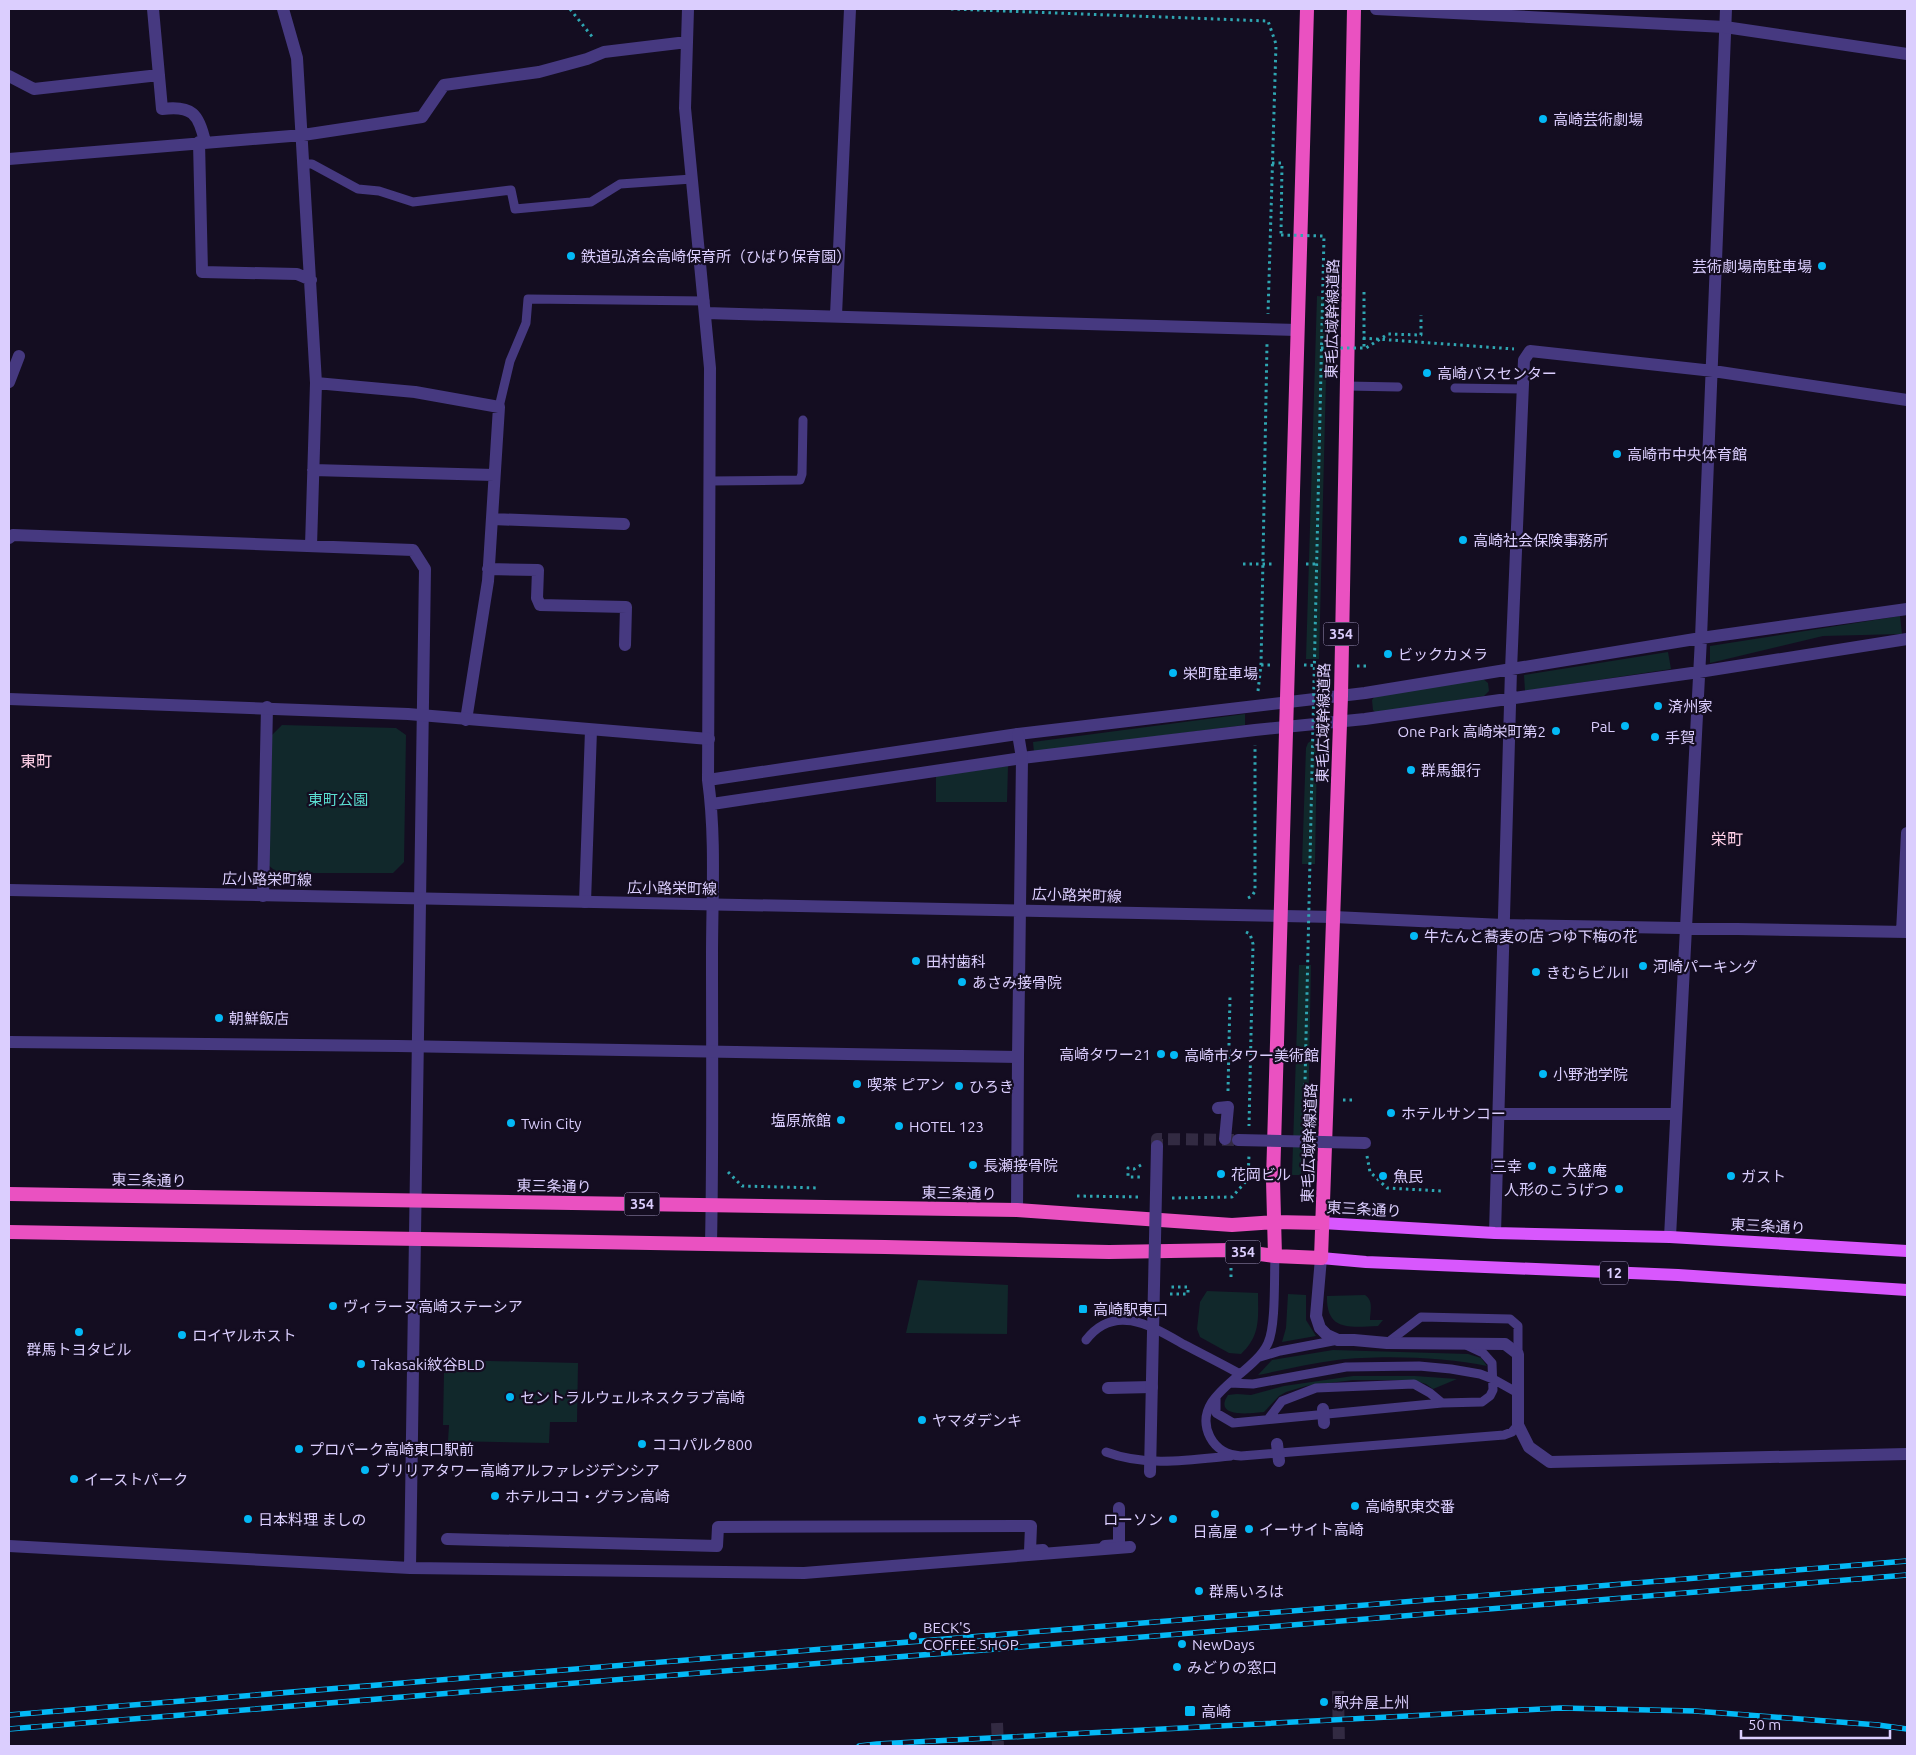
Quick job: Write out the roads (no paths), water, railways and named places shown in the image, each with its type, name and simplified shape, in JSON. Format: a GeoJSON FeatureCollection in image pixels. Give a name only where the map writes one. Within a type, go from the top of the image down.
{"type":"FeatureCollection","features":[{"type":"Feature","properties":{"kind":"highway","name":"354"},"geometry":{"type":"LineString","coordinates":[[1275,1256],[1273,1180],[1307,9]]}},
{"type":"Feature","properties":{"kind":"highway","name":"東毛広域幹線道路"},"geometry":{"type":"LineString","coordinates":[[1321,1258],[1341,696],[1340,666],[1354,9]]}},
{"type":"Feature","properties":{"kind":"highway","name":"東三条通り"},"geometry":{"type":"LineString","coordinates":[[9,1194],[1017,1210],[1232,1225],[1275,1222],[1322,1223]]}},
{"type":"Feature","properties":{"kind":"highway","name":"354"},"geometry":{"type":"LineString","coordinates":[[9,1232],[1109,1252],[1231,1250],[1275,1256],[1321,1258]]}},
{"type":"Feature","properties":{"kind":"main road","name":"東三条通り"},"geometry":{"type":"LineString","coordinates":[[1322,1223],[1495,1234],[1670,1237],[1907,1251]]}},
{"type":"Feature","properties":{"kind":"main road","name":"12"},"geometry":{"type":"LineString","coordinates":[[1321,1258],[1366,1262],[1678,1275],[1907,1290]]}},
{"type":"Feature","properties":{"kind":"street"},"geometry":{"type":"LineString","coordinates":[[153,9],[162,109],[179,107],[192,112],[201,126],[202,272],[297,274],[310,280]]}},
{"type":"Feature","properties":{"kind":"street"},"geometry":{"type":"LineString","coordinates":[[283,9],[297,58],[316,383],[311,546]]}},
{"type":"Feature","properties":{"kind":"street"},"geometry":{"type":"LineString","coordinates":[[688,9],[684,108],[710,368],[708,780],[712,804],[711,1244]]}},
{"type":"Feature","properties":{"kind":"street"},"geometry":{"type":"LineString","coordinates":[[836,316],[850,9]]}},
{"type":"Feature","properties":{"kind":"street"},"geometry":{"type":"LineString","coordinates":[[1376,9],[1537,12],[1725,26],[1907,54]]}},
{"type":"Feature","properties":{"kind":"street"},"geometry":{"type":"LineString","coordinates":[[1670,1237],[1701,638],[1726,9]]}},
{"type":"Feature","properties":{"kind":"street"},"geometry":{"type":"LineString","coordinates":[[9,159],[302,134],[422,117],[444,85],[539,72],[587,59],[604,52],[687,42]]}},
{"type":"Feature","properties":{"kind":"street"},"geometry":{"type":"LineString","coordinates":[[9,76],[34,89],[159,74]]}},
{"type":"Feature","properties":{"kind":"street"},"geometry":{"type":"LineString","coordinates":[[705,307],[836,316],[1297,330]]}},
{"type":"Feature","properties":{"kind":"street"},"geometry":{"type":"LineString","coordinates":[[1495,1234],[1510,699],[1524,360],[1530,350],[1713,371],[1907,400]]}},
{"type":"Feature","properties":{"kind":"street"},"geometry":{"type":"LineString","coordinates":[[9,382],[20,356]]}},
{"type":"Feature","properties":{"kind":"street"},"geometry":{"type":"LineString","coordinates":[[316,383],[415,392],[499,407],[488,569],[466,720]]}},
{"type":"Feature","properties":{"kind":"street"},"geometry":{"type":"LineString","coordinates":[[314,470],[494,475]]}},
{"type":"Feature","properties":{"kind":"street"},"geometry":{"type":"LineString","coordinates":[[492,519],[624,524]]}},
{"type":"Feature","properties":{"kind":"street"},"geometry":{"type":"LineString","coordinates":[[9,538],[13,535],[413,550],[425,569],[410,1568]]}},
{"type":"Feature","properties":{"kind":"street"},"geometry":{"type":"LineString","coordinates":[[488,569],[538,570],[537,598],[540,606],[626,607],[625,645]]}},
{"type":"Feature","properties":{"kind":"street"},"geometry":{"type":"LineString","coordinates":[[708,780],[1018,734],[1341,696],[1701,638],[1907,609]]}},
{"type":"Feature","properties":{"kind":"street"},"geometry":{"type":"LineString","coordinates":[[712,804],[1022,758],[1254,730],[1340,722],[1510,699],[1699,672],[1907,639]]}},
{"type":"Feature","properties":{"kind":"street"},"geometry":{"type":"LineString","coordinates":[[9,699],[267,707],[424,715],[709,739]]}},
{"type":"Feature","properties":{"kind":"street"},"geometry":{"type":"LineString","coordinates":[[263,896],[267,707]]}},
{"type":"Feature","properties":{"kind":"street"},"geometry":{"type":"LineString","coordinates":[[585,902],[591,730]]}},
{"type":"Feature","properties":{"kind":"street"},"geometry":{"type":"LineString","coordinates":[[1017,1210],[1022,758],[1018,734]]}},
{"type":"Feature","properties":{"kind":"street"},"geometry":{"type":"LineString","coordinates":[[1905,932],[1907,833]]}},
{"type":"Feature","properties":{"kind":"street","name":"広小路栄町線"},"geometry":{"type":"LineString","coordinates":[[9,890],[712,905],[1020,909],[1334,917],[1503,925],[1905,932]]}},
{"type":"Feature","properties":{"kind":"street"},"geometry":{"type":"LineString","coordinates":[[9,1042],[1018,1057]]}},
{"type":"Feature","properties":{"kind":"street"},"geometry":{"type":"LineString","coordinates":[[1223,1107],[1225,1139]]}},
{"type":"Feature","properties":{"kind":"street"},"geometry":{"type":"LineString","coordinates":[[1498,1114],[1676,1114]]}},
{"type":"Feature","properties":{"kind":"street"},"geometry":{"type":"LineString","coordinates":[[1238,1140],[1365,1143]]}},
{"type":"Feature","properties":{"kind":"street"},"geometry":{"type":"LineString","coordinates":[[1150,1472],[1157,1146]]}},
{"type":"Feature","properties":{"kind":"street"},"geometry":{"type":"LineString","coordinates":[[1321,1258],[1316,1316],[1320,1328],[1327,1335],[1338,1340],[1387,1343],[1505,1344],[1518,1354],[1518,1425],[1529,1447],[1550,1462],[1907,1454]]}},
{"type":"Feature","properties":{"kind":"street"},"geometry":{"type":"LineString","coordinates":[[1108,1388],[1152,1388]]}},
{"type":"Feature","properties":{"kind":"street"},"geometry":{"type":"LineString","coordinates":[[447,1539],[717,1546],[718,1527],[1031,1526],[1030,1551],[1119,1545],[1119,1508]]}},
{"type":"Feature","properties":{"kind":"street"},"geometry":{"type":"LineString","coordinates":[[9,1546],[410,1568],[804,1573],[1130,1547]]}},
{"type":"Feature","properties":{"kind":"lane"},"geometry":{"type":"LineString","coordinates":[[304,164],[312,164],[358,189],[378,192],[412,202],[511,190],[515,209],[592,202],[620,184],[692,179]]}},
{"type":"Feature","properties":{"kind":"lane"},"geometry":{"type":"LineString","coordinates":[[499,407],[510,361],[526,323],[528,300],[705,307]]}},
{"type":"Feature","properties":{"kind":"lane"},"geometry":{"type":"LineString","coordinates":[[1347,386],[1398,387]]}},
{"type":"Feature","properties":{"kind":"lane"},"geometry":{"type":"LineString","coordinates":[[1455,388],[1522,389]]}},
{"type":"Feature","properties":{"kind":"lane"},"geometry":{"type":"LineString","coordinates":[[710,481],[800,480],[802,474],[803,420]]}},
{"type":"Feature","properties":{"kind":"lane"},"geometry":{"type":"LineString","coordinates":[[1241,1456],[1224,1453],[1216,1446],[1209,1436],[1206,1420],[1208,1410],[1216,1396],[1260,1357],[1269,1342],[1272,1327],[1275,1256]]}},
{"type":"Feature","properties":{"kind":"lane"},"geometry":{"type":"LineString","coordinates":[[1387,1343],[1421,1317],[1510,1320],[1518,1326],[1518,1354]]}},
{"type":"Feature","properties":{"kind":"lane"},"geometry":{"type":"LineString","coordinates":[[1086,1340],[1091,1333],[1108,1322],[1123,1320],[1146,1324],[1240,1374]]}},
{"type":"Feature","properties":{"kind":"lane"},"geometry":{"type":"LineString","coordinates":[[1260,1357],[1280,1351],[1338,1340]]}},
{"type":"Feature","properties":{"kind":"lane"},"geometry":{"type":"LineString","coordinates":[[1216,1396],[1216,1413],[1233,1423],[1269,1418],[1324,1415],[1442,1403],[1482,1402],[1490,1396],[1493,1390],[1492,1362],[1483,1352],[1463,1344]]}},
{"type":"Feature","properties":{"kind":"lane"},"geometry":{"type":"LineString","coordinates":[[1230,1383],[1253,1384],[1346,1367],[1419,1366],[1451,1369],[1494,1378],[1518,1393]]}},
{"type":"Feature","properties":{"kind":"lane"},"geometry":{"type":"LineString","coordinates":[[1269,1418],[1282,1401],[1316,1388],[1414,1384],[1430,1393],[1442,1403]]}},
{"type":"Feature","properties":{"kind":"lane"},"geometry":{"type":"LineString","coordinates":[[1106,1452],[1142,1461],[1179,1461],[1504,1435],[1512,1432],[1518,1425]]}},
{"type":"Feature","properties":{"kind":"tunnel"},"geometry":{"type":"LineString","coordinates":[[1157,1146],[1157,1139],[1238,1140]]}},
{"type":"Feature","properties":{"kind":"tunnel"},"geometry":{"type":"LineString","coordinates":[[1338,1691],[1339,1746]]}},
{"type":"Feature","properties":{"kind":"tunnel"},"geometry":{"type":"LineString","coordinates":[[997,1723],[998,1746]]}},
{"type":"Feature","properties":{"kind":"railway"},"geometry":{"type":"LineString","coordinates":[[9,1715],[1907,1561]]}},
{"type":"Feature","properties":{"kind":"railway"},"geometry":{"type":"LineString","coordinates":[[9,1729],[1907,1575]]}},
{"type":"Feature","properties":{"kind":"railway"},"geometry":{"type":"LineString","coordinates":[[859,1746],[1560,1708],[1695,1711],[1878,1725],[1907,1729]]}},
{"type":"Feature","properties":{"kind":"place","name":"高崎芸術劇場"},"geometry":{"type":"Point","coordinates":[1543,119]}},
{"type":"Feature","properties":{"kind":"place","name":"鉄道弘済会高崎保育所（ひばり保育園）"},"geometry":{"type":"Point","coordinates":[571,256]}},
{"type":"Feature","properties":{"kind":"place","name":"芸術劇場南駐車場"},"geometry":{"type":"Point","coordinates":[1822,266]}},
{"type":"Feature","properties":{"kind":"place","name":"高崎バスセンター"},"geometry":{"type":"Point","coordinates":[1427,373]}},
{"type":"Feature","properties":{"kind":"place","name":"高崎市中央体育館"},"geometry":{"type":"Point","coordinates":[1617,454]}},
{"type":"Feature","properties":{"kind":"place","name":"高崎社会保険事務所"},"geometry":{"type":"Point","coordinates":[1463,540]}},
{"type":"Feature","properties":{"kind":"place","name":"ビックカメラ"},"geometry":{"type":"Point","coordinates":[1388,654]}},
{"type":"Feature","properties":{"kind":"place","name":"栄町駐車場"},"geometry":{"type":"Point","coordinates":[1173,673]}},
{"type":"Feature","properties":{"kind":"place","name":"済州家"},"geometry":{"type":"Point","coordinates":[1658,706]}},
{"type":"Feature","properties":{"kind":"place","name":"PaL"},"geometry":{"type":"Point","coordinates":[1625,726]}},
{"type":"Feature","properties":{"kind":"place","name":"One Park 高崎栄町第2"},"geometry":{"type":"Point","coordinates":[1556,731]}},
{"type":"Feature","properties":{"kind":"place","name":"手賀"},"geometry":{"type":"Point","coordinates":[1655,737]}},
{"type":"Feature","properties":{"kind":"place","name":"群馬銀行"},"geometry":{"type":"Point","coordinates":[1411,770]}},
{"type":"Feature","properties":{"kind":"place","name":"牛たんと蕎麦の店 つゆ下梅の花"},"geometry":{"type":"Point","coordinates":[1414,936]}},
{"type":"Feature","properties":{"kind":"place","name":"田村歯科"},"geometry":{"type":"Point","coordinates":[916,961]}},
{"type":"Feature","properties":{"kind":"place","name":"河崎パーキング"},"geometry":{"type":"Point","coordinates":[1643,966]}},
{"type":"Feature","properties":{"kind":"place","name":"きむらビルII"},"geometry":{"type":"Point","coordinates":[1536,972]}},
{"type":"Feature","properties":{"kind":"place","name":"あさみ接骨院"},"geometry":{"type":"Point","coordinates":[962,982]}},
{"type":"Feature","properties":{"kind":"place","name":"朝鮮飯店"},"geometry":{"type":"Point","coordinates":[219,1018]}},
{"type":"Feature","properties":{"kind":"place","name":"高崎タワー21"},"geometry":{"type":"Point","coordinates":[1161,1054]}},
{"type":"Feature","properties":{"kind":"place","name":"高崎市タワー美術館"},"geometry":{"type":"Point","coordinates":[1174,1055]}},
{"type":"Feature","properties":{"kind":"place","name":"小野池学院"},"geometry":{"type":"Point","coordinates":[1543,1074]}},
{"type":"Feature","properties":{"kind":"place","name":"喫茶 ピアン"},"geometry":{"type":"Point","coordinates":[857,1084]}},
{"type":"Feature","properties":{"kind":"place","name":"ひろき"},"geometry":{"type":"Point","coordinates":[959,1086]}},
{"type":"Feature","properties":{"kind":"place","name":"ホテルサンコー"},"geometry":{"type":"Point","coordinates":[1391,1113]}},
{"type":"Feature","properties":{"kind":"place","name":"塩原旅館"},"geometry":{"type":"Point","coordinates":[841,1120]}},
{"type":"Feature","properties":{"kind":"place","name":"Twin City"},"geometry":{"type":"Point","coordinates":[511,1123]}},
{"type":"Feature","properties":{"kind":"place","name":"HOTEL 123"},"geometry":{"type":"Point","coordinates":[899,1126]}},
{"type":"Feature","properties":{"kind":"place","name":"長瀬接骨院"},"geometry":{"type":"Point","coordinates":[973,1165]}},
{"type":"Feature","properties":{"kind":"place","name":"三幸"},"geometry":{"type":"Point","coordinates":[1532,1166]}},
{"type":"Feature","properties":{"kind":"place","name":"大盛庵"},"geometry":{"type":"Point","coordinates":[1552,1170]}},
{"type":"Feature","properties":{"kind":"place","name":"花岡ビル"},"geometry":{"type":"Point","coordinates":[1221,1174]}},
{"type":"Feature","properties":{"kind":"place","name":"魚民"},"geometry":{"type":"Point","coordinates":[1383,1176]}},
{"type":"Feature","properties":{"kind":"place","name":"ガスト"},"geometry":{"type":"Point","coordinates":[1731,1176]}},
{"type":"Feature","properties":{"kind":"place","name":"人形のこうげつ"},"geometry":{"type":"Point","coordinates":[1619,1189]}},
{"type":"Feature","properties":{"kind":"place","name":"ヴィラーヌ高崎ステーシア"},"geometry":{"type":"Point","coordinates":[333,1306]}},
{"type":"Feature","properties":{"kind":"place","name":"高崎駅東口"},"geometry":{"type":"Point","coordinates":[1083,1309]}},
{"type":"Feature","properties":{"kind":"place","name":"群馬トヨタビル"},"geometry":{"type":"Point","coordinates":[79,1332]}},
{"type":"Feature","properties":{"kind":"place","name":"ロイヤルホスト"},"geometry":{"type":"Point","coordinates":[182,1335]}},
{"type":"Feature","properties":{"kind":"place","name":"Takasaki紋谷BLD"},"geometry":{"type":"Point","coordinates":[361,1364]}},
{"type":"Feature","properties":{"kind":"place","name":"セントラルウェルネスクラブ高崎"},"geometry":{"type":"Point","coordinates":[510,1397]}},
{"type":"Feature","properties":{"kind":"place","name":"ヤマダデンキ"},"geometry":{"type":"Point","coordinates":[922,1420]}},
{"type":"Feature","properties":{"kind":"place","name":"ココパルク800"},"geometry":{"type":"Point","coordinates":[642,1444]}},
{"type":"Feature","properties":{"kind":"place","name":"プロパーク高崎東口駅前"},"geometry":{"type":"Point","coordinates":[299,1449]}},
{"type":"Feature","properties":{"kind":"place","name":"ブリリアタワー高崎アルファレジデンシア"},"geometry":{"type":"Point","coordinates":[365,1470]}},
{"type":"Feature","properties":{"kind":"place","name":"イーストパーク"},"geometry":{"type":"Point","coordinates":[74,1479]}},
{"type":"Feature","properties":{"kind":"place","name":"ホテルココ・グラン高崎"},"geometry":{"type":"Point","coordinates":[495,1496]}},
{"type":"Feature","properties":{"kind":"place","name":"高崎駅東交番"},"geometry":{"type":"Point","coordinates":[1355,1506]}},
{"type":"Feature","properties":{"kind":"place","name":"日高屋"},"geometry":{"type":"Point","coordinates":[1215,1514]}},
{"type":"Feature","properties":{"kind":"place","name":"日本料理 ましの"},"geometry":{"type":"Point","coordinates":[248,1519]}},
{"type":"Feature","properties":{"kind":"place","name":"ローソン"},"geometry":{"type":"Point","coordinates":[1173,1519]}},
{"type":"Feature","properties":{"kind":"place","name":"イーサイト高崎"},"geometry":{"type":"Point","coordinates":[1249,1529]}},
{"type":"Feature","properties":{"kind":"place","name":"群馬いろは"},"geometry":{"type":"Point","coordinates":[1199,1591]}},
{"type":"Feature","properties":{"kind":"place","name":"BECK'S COFFEE SHOP"},"geometry":{"type":"Point","coordinates":[913,1636]}},
{"type":"Feature","properties":{"kind":"place","name":"NewDays"},"geometry":{"type":"Point","coordinates":[1182,1644]}},
{"type":"Feature","properties":{"kind":"place","name":"みどりの窓口"},"geometry":{"type":"Point","coordinates":[1177,1667]}},
{"type":"Feature","properties":{"kind":"place","name":"駅弁屋上州"},"geometry":{"type":"Point","coordinates":[1324,1702]}},
{"type":"Feature","properties":{"kind":"place","name":"高崎"},"geometry":{"type":"Point","coordinates":[1190,1711]}},
{"type":"Feature","properties":{"kind":"district","name":"東町"},"geometry":{"type":"Point","coordinates":[36,761]}},
{"type":"Feature","properties":{"kind":"district","name":"栄町"},"geometry":{"type":"Point","coordinates":[1727,839]}},
{"type":"Feature","properties":{"kind":"park label","name":"東町公園"},"geometry":{"type":"Point","coordinates":[338,799]}}]}
